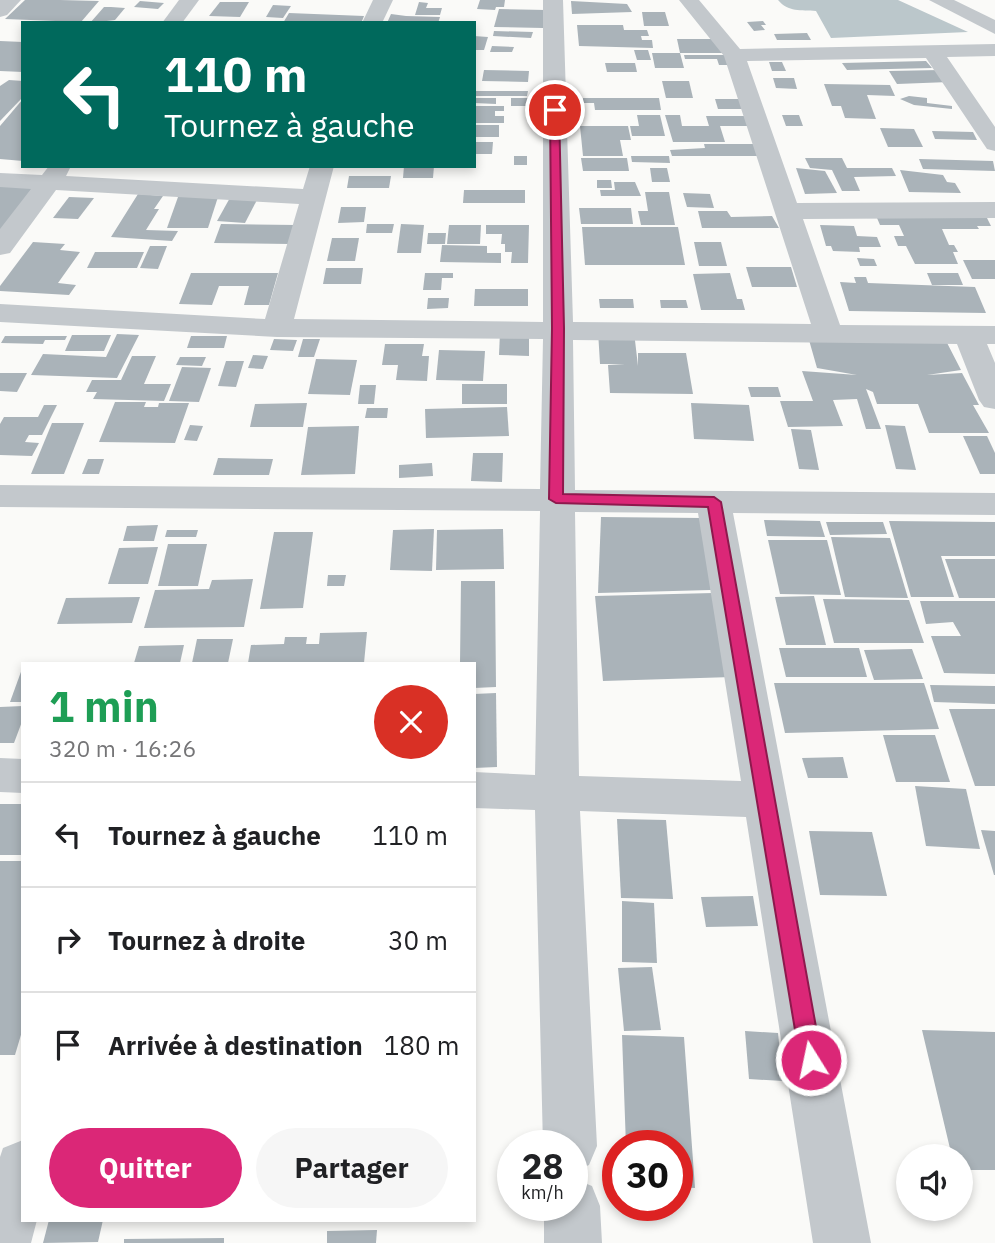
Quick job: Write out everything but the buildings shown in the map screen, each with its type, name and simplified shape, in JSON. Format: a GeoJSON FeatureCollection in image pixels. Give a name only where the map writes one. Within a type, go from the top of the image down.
{"type":"FeatureCollection","features":[{"type":"Feature","properties":{"kind":"street"},"geometry":{"type":"LineString","coordinates":[[0,11],[11,0]]}},
{"type":"Feature","properties":{"kind":"street"},"geometry":{"type":"LineString","coordinates":[[173,21],[189,0]]}},
{"type":"Feature","properties":{"kind":"street"},"geometry":{"type":"LineString","coordinates":[[373,21],[383,0]]}},
{"type":"Feature","properties":{"kind":"street"},"geometry":{"type":"LineString","coordinates":[[553,0],[558,328],[557,792],[569,1130]]}},
{"type":"Feature","properties":{"kind":"street"},"geometry":{"type":"LineString","coordinates":[[689,0],[734,55],[828,332]]}},
{"type":"Feature","properties":{"kind":"street"},"geometry":{"type":"LineString","coordinates":[[939,0],[995,28]]}},
{"type":"Feature","properties":{"kind":"street"},"geometry":{"type":"LineString","coordinates":[[734,55],[995,50]]}},
{"type":"Feature","properties":{"kind":"street"},"geometry":{"type":"LineString","coordinates":[[933,52],[995,144]]}},
{"type":"Feature","properties":{"kind":"street"},"geometry":{"type":"LineString","coordinates":[[277,328],[322,168]]}},
{"type":"Feature","properties":{"kind":"street"},"geometry":{"type":"LineString","coordinates":[[0,180],[55,174],[315,197]]}},
{"type":"Feature","properties":{"kind":"street"},"geometry":{"type":"LineString","coordinates":[[0,247],[55,174]]}},
{"type":"Feature","properties":{"kind":"street"},"geometry":{"type":"LineString","coordinates":[[787,211],[995,210]]}},
{"type":"Feature","properties":{"kind":"street"},"geometry":{"type":"LineString","coordinates":[[0,313],[277,328],[558,328],[981,335],[995,400]]}},
{"type":"Feature","properties":{"kind":"street"},"geometry":{"type":"LineString","coordinates":[[0,496],[995,505]]}},
{"type":"Feature","properties":{"kind":"street"},"geometry":{"type":"LineString","coordinates":[[714,502],[842,1243]]}},
{"type":"Feature","properties":{"kind":"street"},"geometry":{"type":"LineString","coordinates":[[0,775],[21,776]]}},
{"type":"Feature","properties":{"kind":"street"},"geometry":{"type":"LineString","coordinates":[[476,790],[766,800]]}},
{"type":"Feature","properties":{"kind":"street"},"geometry":{"type":"LineString","coordinates":[[2,1243],[21,1175]]}},
{"type":"Feature","properties":{"kind":"street"},"geometry":{"type":"LineString","coordinates":[[572,1221],[573,1243]]}},
{"type":"Feature","properties":{"kind":"shaded area"},"geometry":{"type":"Polygon","coordinates":[[[778,0],[898,0],[968,32],[831,38],[816,11],[790,8],[778,0]]]}},
{"type":"Feature","properties":{"kind":"route"},"geometry":{"type":"LineString","coordinates":[[555,110],[558,328],[556,499],[714,502],[811,1060]]}}]}
